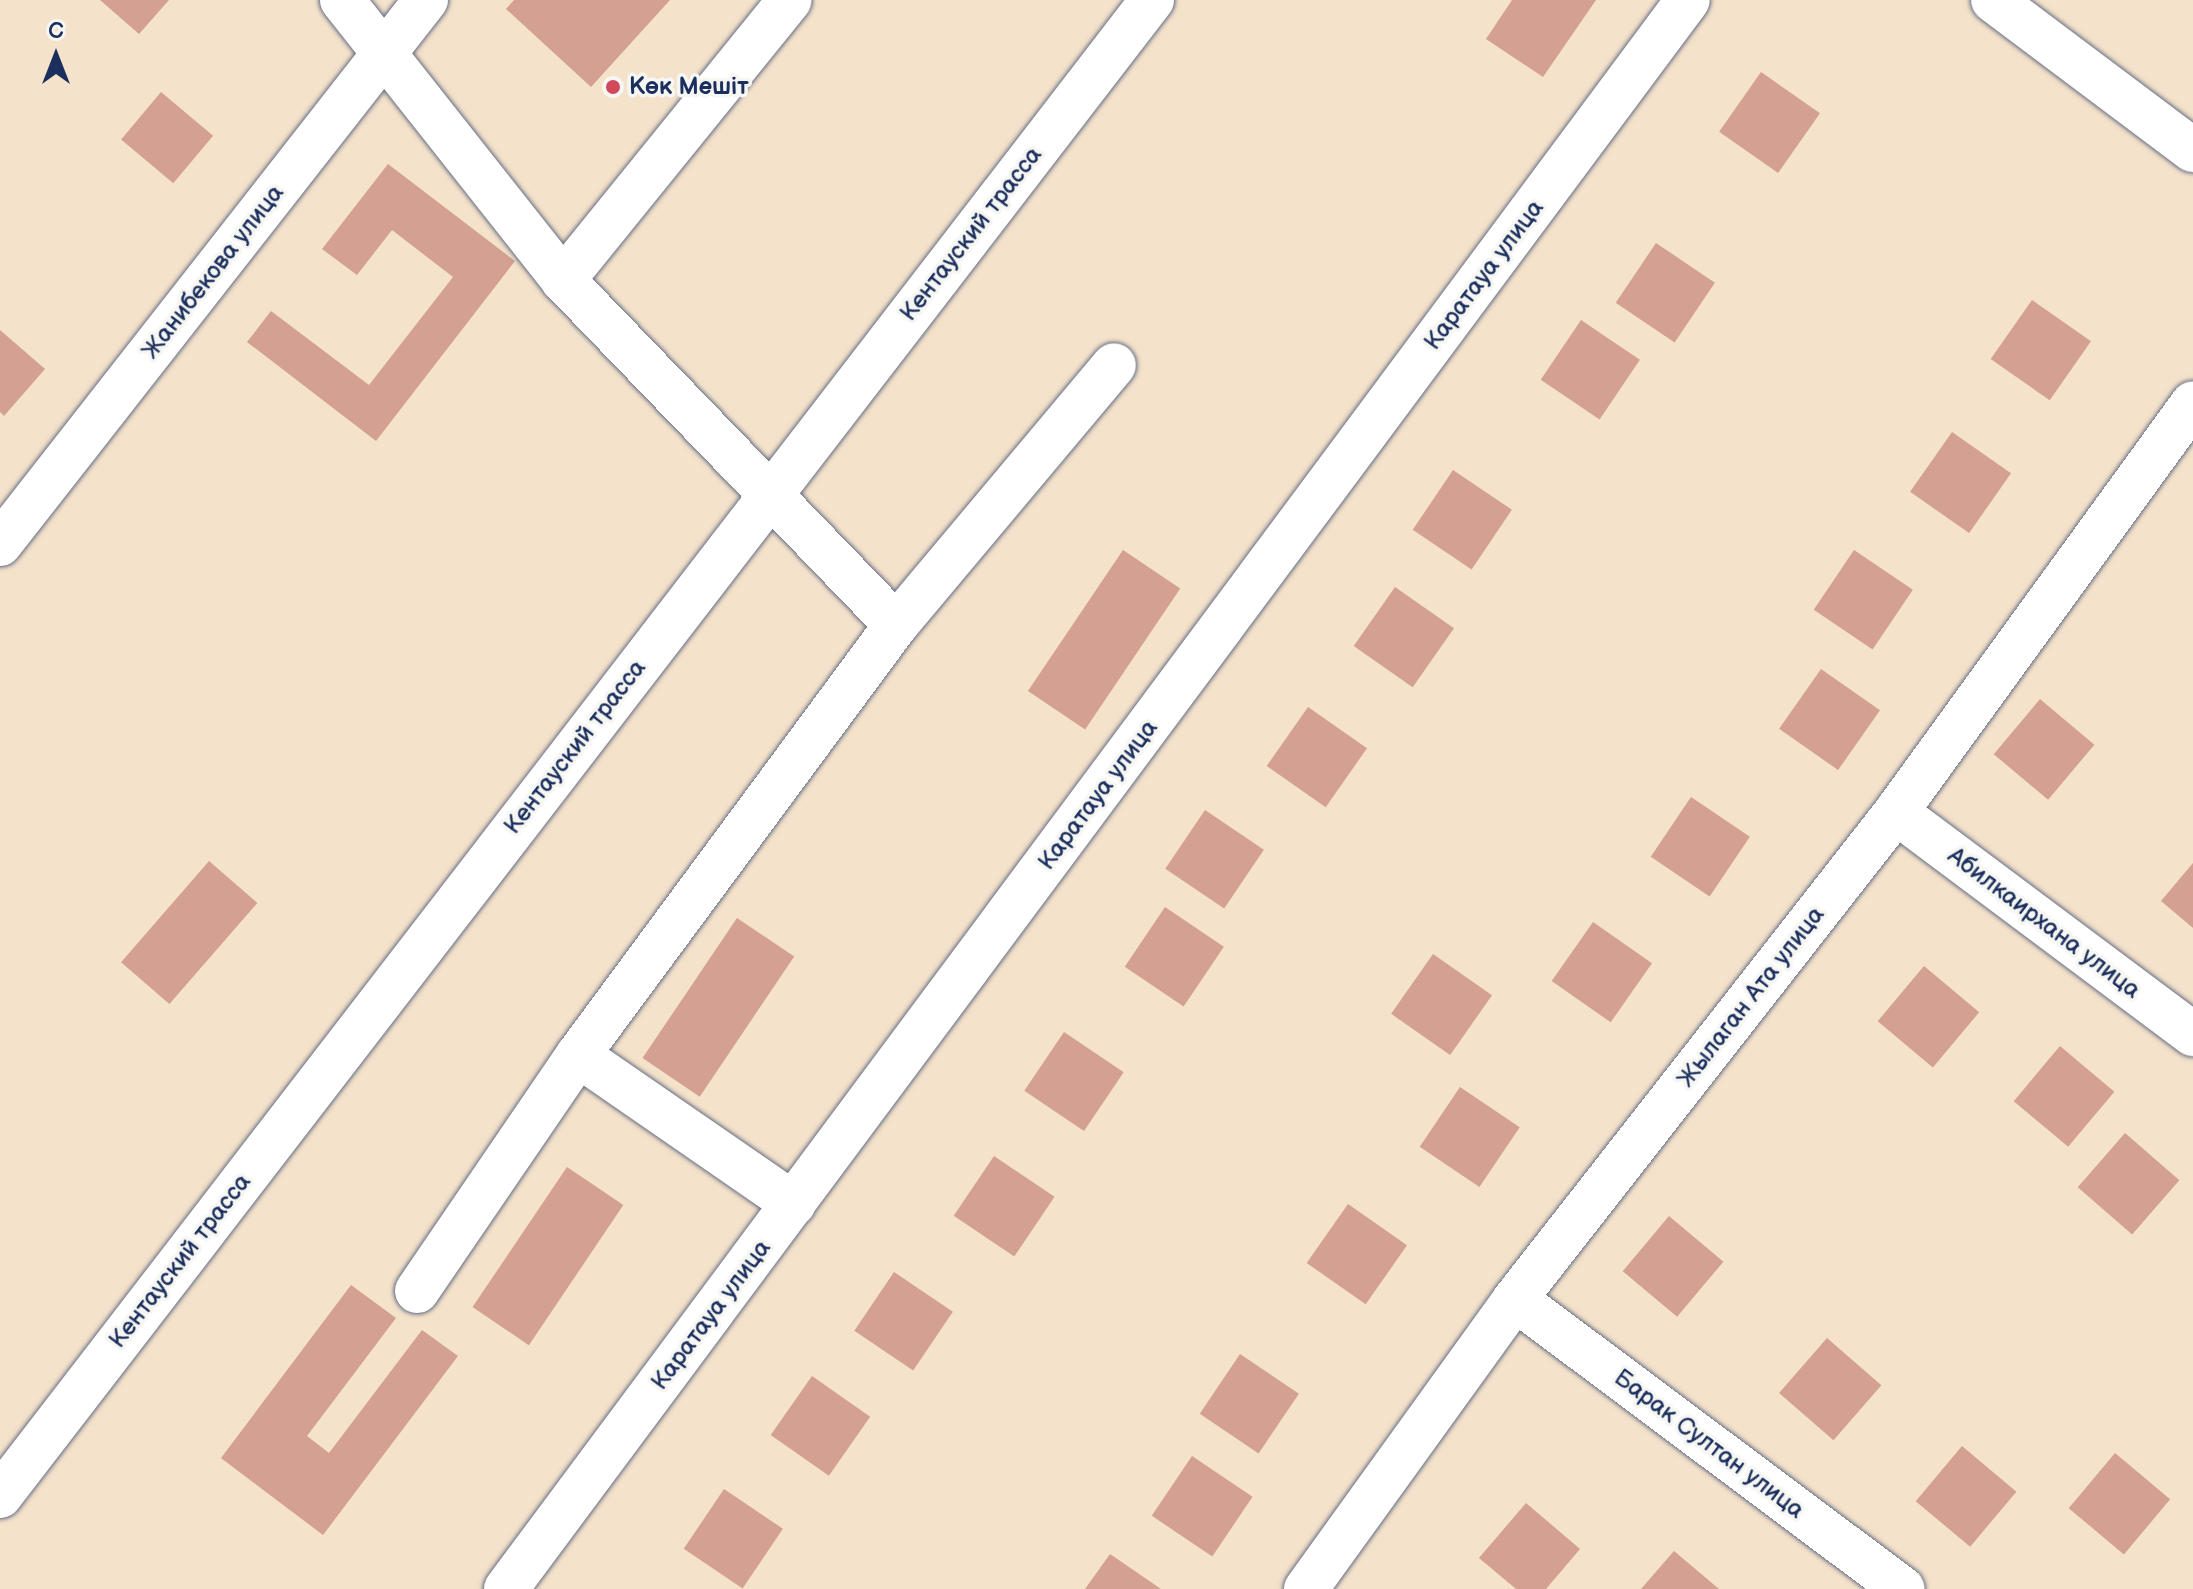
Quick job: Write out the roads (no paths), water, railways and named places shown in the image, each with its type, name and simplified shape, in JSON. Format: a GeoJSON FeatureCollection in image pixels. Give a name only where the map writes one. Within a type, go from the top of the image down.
{"type":"FeatureCollection","features":[{"type":"Feature","properties":{"kind":"street"},"geometry":{"type":"LineString","coordinates":[[342,0],[563,280],[768,497],[896,625]]}},
{"type":"Feature","properties":{"kind":"street","name":"Жанибекова улица"},"geometry":{"type":"LineString","coordinates":[[0,544],[426,0]]}},
{"type":"Feature","properties":{"kind":"street"},"geometry":{"type":"LineString","coordinates":[[563,280],[790,0]]}},
{"type":"Feature","properties":{"kind":"street","name":"Кентауский трасса"},"geometry":{"type":"LineString","coordinates":[[0,1496],[1152,0]]}},
{"type":"Feature","properties":{"kind":"street","name":"Каратауа улица"},"geometry":{"type":"LineString","coordinates":[[506,1589],[1688,0]]}},
{"type":"Feature","properties":{"kind":"street"},"geometry":{"type":"LineString","coordinates":[[1993,0],[2193,150]]}},
{"type":"Feature","properties":{"kind":"street"},"geometry":{"type":"LineString","coordinates":[[417,1291],[578,1055],[896,625],[1114,365]]}},
{"type":"Feature","properties":{"kind":"street","name":"Жылаган Ата улица"},"geometry":{"type":"LineString","coordinates":[[1306,1589],[1515,1299],[1896,812],[2193,403]]}},
{"type":"Feature","properties":{"kind":"street","name":"Абилкаирхана улица"},"geometry":{"type":"LineString","coordinates":[[1896,812],[2193,1034]]}},
{"type":"Feature","properties":{"kind":"street"},"geometry":{"type":"LineString","coordinates":[[578,1055],[794,1204]]}},
{"type":"Feature","properties":{"kind":"street","name":"Барак Султан улица"},"geometry":{"type":"LineString","coordinates":[[1515,1299],[1903,1589]]}},
{"type":"Feature","properties":{"kind":"place","name":"Көк Мешіт"},"geometry":{"type":"Point","coordinates":[613,87]}}]}
